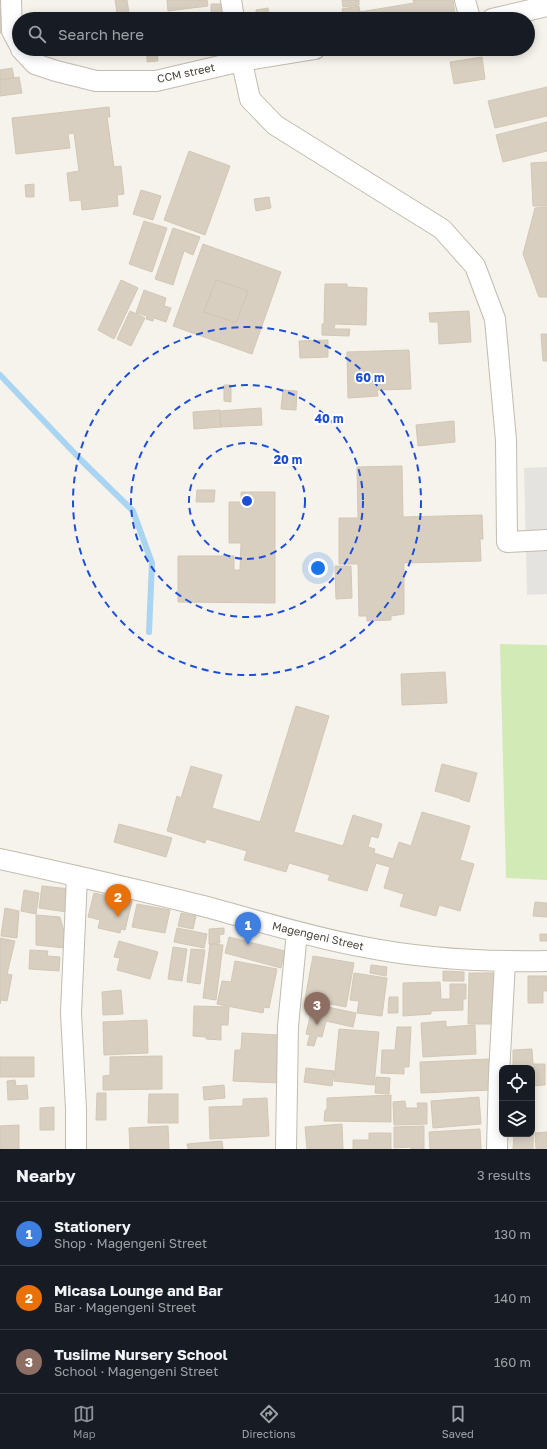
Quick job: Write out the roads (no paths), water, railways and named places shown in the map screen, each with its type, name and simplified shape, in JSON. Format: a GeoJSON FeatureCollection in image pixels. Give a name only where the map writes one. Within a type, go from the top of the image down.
{"type":"FeatureCollection","features":[{"type":"Feature","properties":{"kind":"street"},"geometry":{"type":"LineString","coordinates":[[10,0],[12,31]]}},
{"type":"Feature","properties":{"kind":"street"},"geometry":{"type":"LineString","coordinates":[[231,0],[233,12]]}},
{"type":"Feature","properties":{"kind":"street"},"geometry":{"type":"LineString","coordinates":[[466,0],[469,12]]}},
{"type":"Feature","properties":{"kind":"street"},"geometry":{"type":"LineString","coordinates":[[522,12],[547,6]]}},
{"type":"Feature","properties":{"kind":"street","name":"CCM street"},"geometry":{"type":"LineString","coordinates":[[28,56],[35,64],[96,81],[156,81],[237,56]]}},
{"type":"Feature","properties":{"kind":"street"},"geometry":{"type":"LineString","coordinates":[[240,56],[250,99],[275,126],[442,229],[475,266],[494,319],[506,440],[507,542],[547,540]]}},
{"type":"Feature","properties":{"kind":"street","name":"Magengeni Street"},"geometry":{"type":"LineString","coordinates":[[0,859],[202,906],[297,932],[364,948],[433,958],[505,962],[547,960]]}},
{"type":"Feature","properties":{"kind":"street"},"geometry":{"type":"LineString","coordinates":[[76,1149],[76,1109],[71,1013],[77,876]]}},
{"type":"Feature","properties":{"kind":"street"},"geometry":{"type":"LineString","coordinates":[[286,1149],[288,1026],[297,932]]}},
{"type":"Feature","properties":{"kind":"street"},"geometry":{"type":"LineString","coordinates":[[497,1149],[498,1074],[505,962]]}},
{"type":"Feature","properties":{"kind":"waterway"},"geometry":{"type":"LineString","coordinates":[[0,375],[82,461],[133,511],[152,563],[149,632]]}},
{"type":"Feature","properties":{"kind":"place","name":"Micasa Lounge and Bar"},"geometry":{"type":"Point","coordinates":[118,917]}},
{"type":"Feature","properties":{"kind":"place","name":"Stationery"},"geometry":{"type":"Point","coordinates":[248,945]}},
{"type":"Feature","properties":{"kind":"place","name":"Tusiime Nursery School"},"geometry":{"type":"Point","coordinates":[317,1025]}}]}
